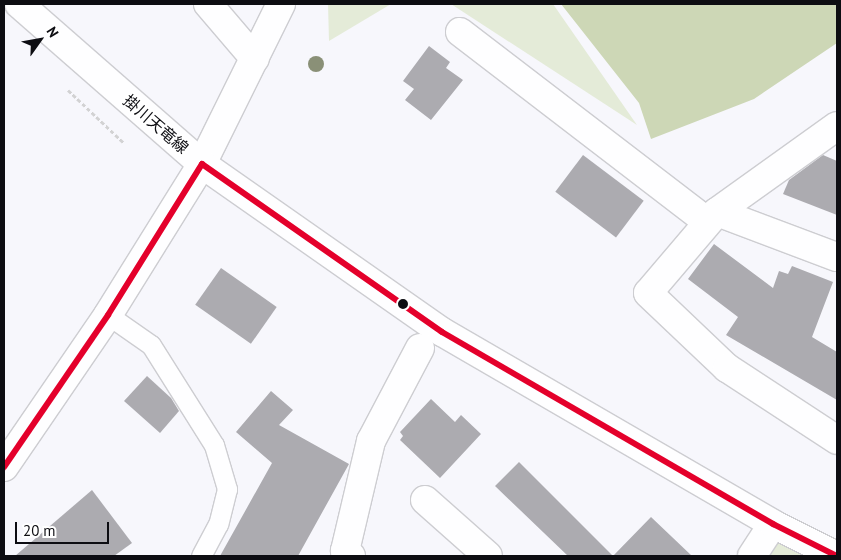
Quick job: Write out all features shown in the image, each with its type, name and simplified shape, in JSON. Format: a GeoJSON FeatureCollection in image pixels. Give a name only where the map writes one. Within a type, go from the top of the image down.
{"type":"FeatureCollection","features":[{"type":"Feature","properties":{"kind":"street","name":"掛川天竜線"},"geometry":{"type":"LineString","coordinates":[[4,467],[108,315],[202,164],[19,4]]}},
{"type":"Feature","properties":{"kind":"street"},"geometry":{"type":"LineString","coordinates":[[208,4],[255,59]]}},
{"type":"Feature","properties":{"kind":"street"},"geometry":{"type":"LineString","coordinates":[[281,4],[202,164],[442,332],[773,524],[837,556]]}},
{"type":"Feature","properties":{"kind":"street"},"geometry":{"type":"LineString","coordinates":[[460,32],[712,217],[837,257]]}},
{"type":"Feature","properties":{"kind":"street"},"geometry":{"type":"LineString","coordinates":[[837,126],[712,217],[648,293],[727,368],[837,440]]}},
{"type":"Feature","properties":{"kind":"street"},"geometry":{"type":"LineString","coordinates":[[351,556],[346,550],[371,441],[420,348]]}},
{"type":"Feature","properties":{"kind":"street"},"geometry":{"type":"LineString","coordinates":[[425,500],[488,556]]}},
{"type":"Feature","properties":{"kind":"street"},"geometry":{"type":"LineString","coordinates":[[752,556],[773,524]]}},
{"type":"Feature","properties":{"kind":"lane"},"geometry":{"type":"LineString","coordinates":[[108,315],[151,345],[214,445],[227,489],[218,524],[201,556]]}},
{"type":"Feature","properties":{"kind":"green space"},"geometry":{"type":"Polygon","coordinates":[[[328,4],[391,4],[329,41],[328,4]]]}},
{"type":"Feature","properties":{"kind":"green space"},"geometry":{"type":"Polygon","coordinates":[[[451,4],[553,4],[637,125],[451,4]]]}},
{"type":"Feature","properties":{"kind":"green space"},"geometry":{"type":"Polygon","coordinates":[[[561,4],[837,4],[837,43],[754,99],[651,139],[639,103],[561,4]]]}},
{"type":"Feature","properties":{"kind":"green space"},"geometry":{"type":"Polygon","coordinates":[[[784,529],[837,556],[770,556],[784,529]]]}},
{"type":"Feature","properties":{"kind":"building"},"geometry":{"type":"Polygon","coordinates":[[[429,46],[450,62],[446,68],[463,80],[431,120],[405,100],[414,89],[403,81],[429,46]]]}},
{"type":"Feature","properties":{"kind":"building"},"geometry":{"type":"Polygon","coordinates":[[[583,155],[644,201],[616,237],[555,192],[583,155]]]}},
{"type":"Feature","properties":{"kind":"building"},"geometry":{"type":"Polygon","coordinates":[[[823,155],[837,161],[837,215],[783,194],[789,180],[823,155]]]}},
{"type":"Feature","properties":{"kind":"building"},"geometry":{"type":"Polygon","coordinates":[[[714,244],[773,288],[779,271],[788,274],[792,266],[833,282],[812,337],[837,352],[837,400],[726,335],[738,317],[688,279],[714,244]]]}},
{"type":"Feature","properties":{"kind":"building"},"geometry":{"type":"Polygon","coordinates":[[[221,268],[277,307],[251,344],[195,305],[221,268]]]}},
{"type":"Feature","properties":{"kind":"building"},"geometry":{"type":"Polygon","coordinates":[[[147,376],[171,398],[179,411],[160,433],[124,401],[147,376]]]}},
{"type":"Feature","properties":{"kind":"building"},"geometry":{"type":"Polygon","coordinates":[[[271,391],[293,410],[279,425],[349,464],[298,556],[220,556],[272,463],[236,432],[271,391]]]}},
{"type":"Feature","properties":{"kind":"building"},"geometry":{"type":"Polygon","coordinates":[[[431,399],[455,422],[461,415],[481,434],[440,478],[400,440],[403,436],[400,432],[431,399]]]}},
{"type":"Feature","properties":{"kind":"building"},"geometry":{"type":"Polygon","coordinates":[[[519,462],[613,556],[568,556],[495,486],[519,462]]]}},
{"type":"Feature","properties":{"kind":"building"},"geometry":{"type":"Polygon","coordinates":[[[92,490],[132,543],[114,556],[15,556],[92,490]]]}},
{"type":"Feature","properties":{"kind":"building"},"geometry":{"type":"Polygon","coordinates":[[[651,517],[692,556],[613,556],[651,517]]]}},
{"type":"Feature","properties":{"kind":"transit line"},"geometry":{"type":"LineString","coordinates":[[4,467],[108,315],[202,164],[442,332],[773,524],[837,556]]}}]}
